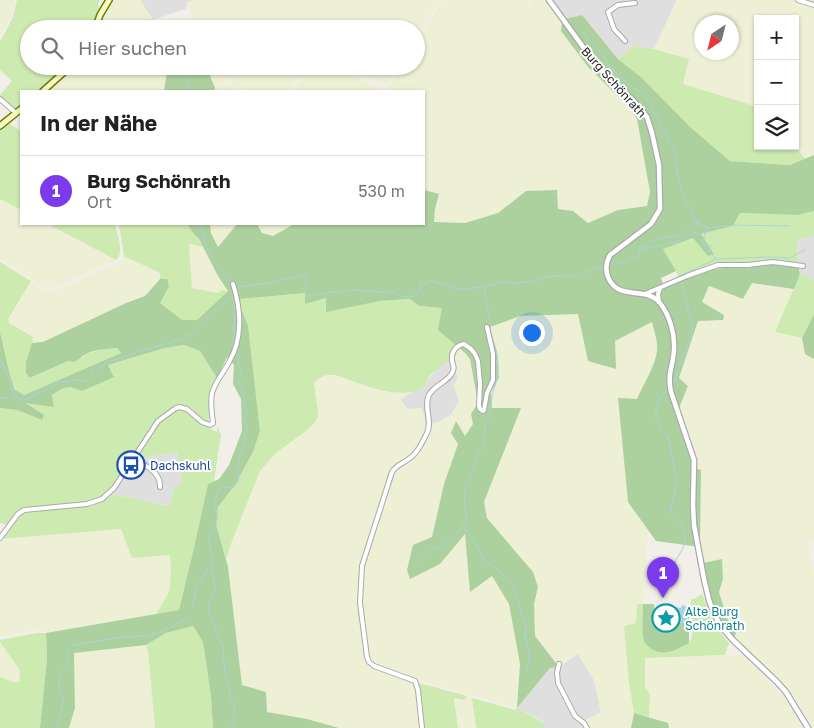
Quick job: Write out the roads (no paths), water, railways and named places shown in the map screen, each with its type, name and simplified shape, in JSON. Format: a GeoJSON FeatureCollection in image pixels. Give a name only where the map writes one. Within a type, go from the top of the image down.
{"type":"FeatureCollection","features":[{"type":"Feature","properties":{"kind":"main road"},"geometry":{"type":"LineString","coordinates":[[98,20],[110,0]]}},
{"type":"Feature","properties":{"kind":"main road"},"geometry":{"type":"LineString","coordinates":[[44,90],[61,75]]}},
{"type":"Feature","properties":{"kind":"main road"},"geometry":{"type":"LineString","coordinates":[[0,126],[19,111]]}},
{"type":"Feature","properties":{"kind":"street","name":"Burg Schönrath"},"geometry":{"type":"LineString","coordinates":[[549,0],[610,81],[634,100],[646,116],[652,132],[659,165],[660,209],[650,224],[610,255],[606,262],[606,274],[612,285],[621,292],[645,294],[659,302]]}},
{"type":"Feature","properties":{"kind":"street"},"geometry":{"type":"LineString","coordinates":[[614,0],[618,5]]}},
{"type":"Feature","properties":{"kind":"street"},"geometry":{"type":"LineString","coordinates":[[798,0],[814,5]]}},
{"type":"Feature","properties":{"kind":"street"},"geometry":{"type":"LineString","coordinates":[[625,41],[614,29],[608,12],[618,5],[635,4]]}},
{"type":"Feature","properties":{"kind":"street"},"geometry":{"type":"LineString","coordinates":[[0,99],[19,111]]}},
{"type":"Feature","properties":{"kind":"street"},"geometry":{"type":"LineString","coordinates":[[645,294],[718,265],[748,265],[773,262],[803,266]]}},
{"type":"Feature","properties":{"kind":"street"},"geometry":{"type":"LineString","coordinates":[[0,538],[18,514],[24,510],[87,504],[102,499],[114,488],[158,421],[176,408],[187,408],[202,422],[210,425],[213,423],[211,404],[213,391],[236,350],[239,334],[237,296],[233,284]]}},
{"type":"Feature","properties":{"kind":"street"},"geometry":{"type":"LineString","coordinates":[[662,287],[658,294],[659,302],[667,314],[673,334],[674,351],[669,381],[694,460],[694,526],[709,600],[720,626],[786,692],[808,728]]}},
{"type":"Feature","properties":{"kind":"street"},"geometry":{"type":"LineString","coordinates":[[422,728],[418,690],[415,681],[374,666],[367,657],[361,610],[364,559],[392,472],[415,454],[428,432],[427,406],[429,395],[453,373],[452,359],[454,349],[459,344],[464,344],[476,354],[480,377],[478,406],[482,411],[484,410],[487,393],[493,380],[493,354],[487,326]]}},
{"type":"Feature","properties":{"kind":"street"},"geometry":{"type":"LineString","coordinates":[[134,459],[154,470],[161,484],[160,487]]}},
{"type":"Feature","properties":{"kind":"street"},"geometry":{"type":"LineString","coordinates":[[559,664],[557,672],[559,684],[575,716],[587,728]]}},
{"type":"Feature","properties":{"kind":"water"},"geometry":{"type":"Polygon","coordinates":[[[682,605],[688,607],[687,621],[677,623],[672,618],[660,616],[656,612],[657,606],[681,608],[682,605]]]}},
{"type":"Feature","properties":{"kind":"waterway"},"geometry":{"type":"LineString","coordinates":[[583,31],[592,44],[604,55],[607,64],[628,84],[645,96],[675,151],[677,172],[682,192],[699,224]]}},
{"type":"Feature","properties":{"kind":"waterway"},"geometry":{"type":"LineString","coordinates":[[185,75],[188,82],[186,90]]}},
{"type":"Feature","properties":{"kind":"waterway"},"geometry":{"type":"LineString","coordinates":[[630,259],[640,247],[658,239],[680,235],[695,222],[707,227],[704,238]]}},
{"type":"Feature","properties":{"kind":"waterway"},"geometry":{"type":"LineString","coordinates":[[200,225],[208,252],[232,284]]}},
{"type":"Feature","properties":{"kind":"waterway"},"geometry":{"type":"LineString","coordinates":[[708,228],[732,225],[790,226]]}},
{"type":"Feature","properties":{"kind":"waterway"},"geometry":{"type":"LineString","coordinates":[[612,262],[623,263],[640,255],[640,250],[643,248],[649,248],[651,245],[656,247],[676,242],[695,233],[704,238],[703,245],[711,246],[709,251],[716,259],[790,258],[806,249]]}},
{"type":"Feature","properties":{"kind":"waterway"},"geometry":{"type":"LineString","coordinates":[[680,276],[716,259]]}},
{"type":"Feature","properties":{"kind":"waterway"},"geometry":{"type":"LineString","coordinates":[[467,289],[502,282],[531,282],[545,277],[571,275],[575,277],[604,265]]}},
{"type":"Feature","properties":{"kind":"waterway"},"geometry":{"type":"LineString","coordinates":[[236,292],[238,287],[270,283],[304,275],[307,282],[304,287],[306,294],[311,296],[351,290],[385,291],[396,293],[402,297],[411,297],[419,292],[421,281],[425,284],[429,280],[457,289],[464,289]]}},
{"type":"Feature","properties":{"kind":"waterway"},"geometry":{"type":"LineString","coordinates":[[673,384],[693,331],[682,282]]}},
{"type":"Feature","properties":{"kind":"waterway"},"geometry":{"type":"LineString","coordinates":[[484,288],[490,319]]}},
{"type":"Feature","properties":{"kind":"waterway"},"geometry":{"type":"LineString","coordinates":[[22,401],[44,390],[47,391],[58,382],[65,381],[65,383],[68,383],[68,381],[77,380],[85,382],[90,378],[92,372],[109,362],[182,339],[191,334],[234,294]]}},
{"type":"Feature","properties":{"kind":"waterway"},"geometry":{"type":"LineString","coordinates":[[233,295],[235,309],[233,348]]}},
{"type":"Feature","properties":{"kind":"waterway"},"geometry":{"type":"LineString","coordinates":[[489,331],[491,326]]}},
{"type":"Feature","properties":{"kind":"waterway"},"geometry":{"type":"LineString","coordinates":[[490,335],[496,349],[497,375],[490,417],[484,430],[484,446],[471,472],[470,480],[466,484],[464,505],[467,521],[463,526],[473,539],[486,563],[493,566],[510,581],[518,599],[526,626],[525,636],[530,658],[526,671]]}},
{"type":"Feature","properties":{"kind":"waterway"},"geometry":{"type":"LineString","coordinates":[[192,609],[197,586],[213,560],[208,536],[217,521],[214,505],[217,494],[222,487],[233,488],[239,480],[239,456],[245,443],[244,434],[248,429],[245,424],[244,393],[238,381],[242,375],[238,354]]}},
{"type":"Feature","properties":{"kind":"waterway"},"geometry":{"type":"LineString","coordinates":[[0,359],[10,380],[14,396],[23,400]]}},
{"type":"Feature","properties":{"kind":"waterway"},"geometry":{"type":"LineString","coordinates":[[660,582],[664,581],[683,548],[686,536],[680,523],[670,512],[677,483],[668,436],[661,430],[655,416],[659,400],[666,390]]}},
{"type":"Feature","properties":{"kind":"waterway"},"geometry":{"type":"LineString","coordinates":[[0,398],[8,398]]}},
{"type":"Feature","properties":{"kind":"waterway"},"geometry":{"type":"LineString","coordinates":[[421,565],[427,553],[449,541],[462,527]]}},
{"type":"Feature","properties":{"kind":"waterway"},"geometry":{"type":"LineString","coordinates":[[210,614],[208,606],[216,589],[212,574],[213,562]]}},
{"type":"Feature","properties":{"kind":"waterway"},"geometry":{"type":"LineString","coordinates":[[57,728],[64,698],[59,681],[61,673],[68,666],[68,651],[74,645],[122,637],[147,636],[170,628],[186,618]]}},
{"type":"Feature","properties":{"kind":"waterway"},"geometry":{"type":"LineString","coordinates":[[212,618],[223,648],[225,675],[230,690],[230,698],[235,707],[233,714],[235,721],[231,728]]}},
{"type":"Feature","properties":{"kind":"place","name":"Dachskuhl"},"geometry":{"type":"Point","coordinates":[131,465]}},
{"type":"Feature","properties":{"kind":"place","name":"Burg Schönrath"},"geometry":{"type":"Point","coordinates":[663,598]}},
{"type":"Feature","properties":{"kind":"place","name":"Alte Burg Schönrath"},"geometry":{"type":"Point","coordinates":[666,618]}}]}
